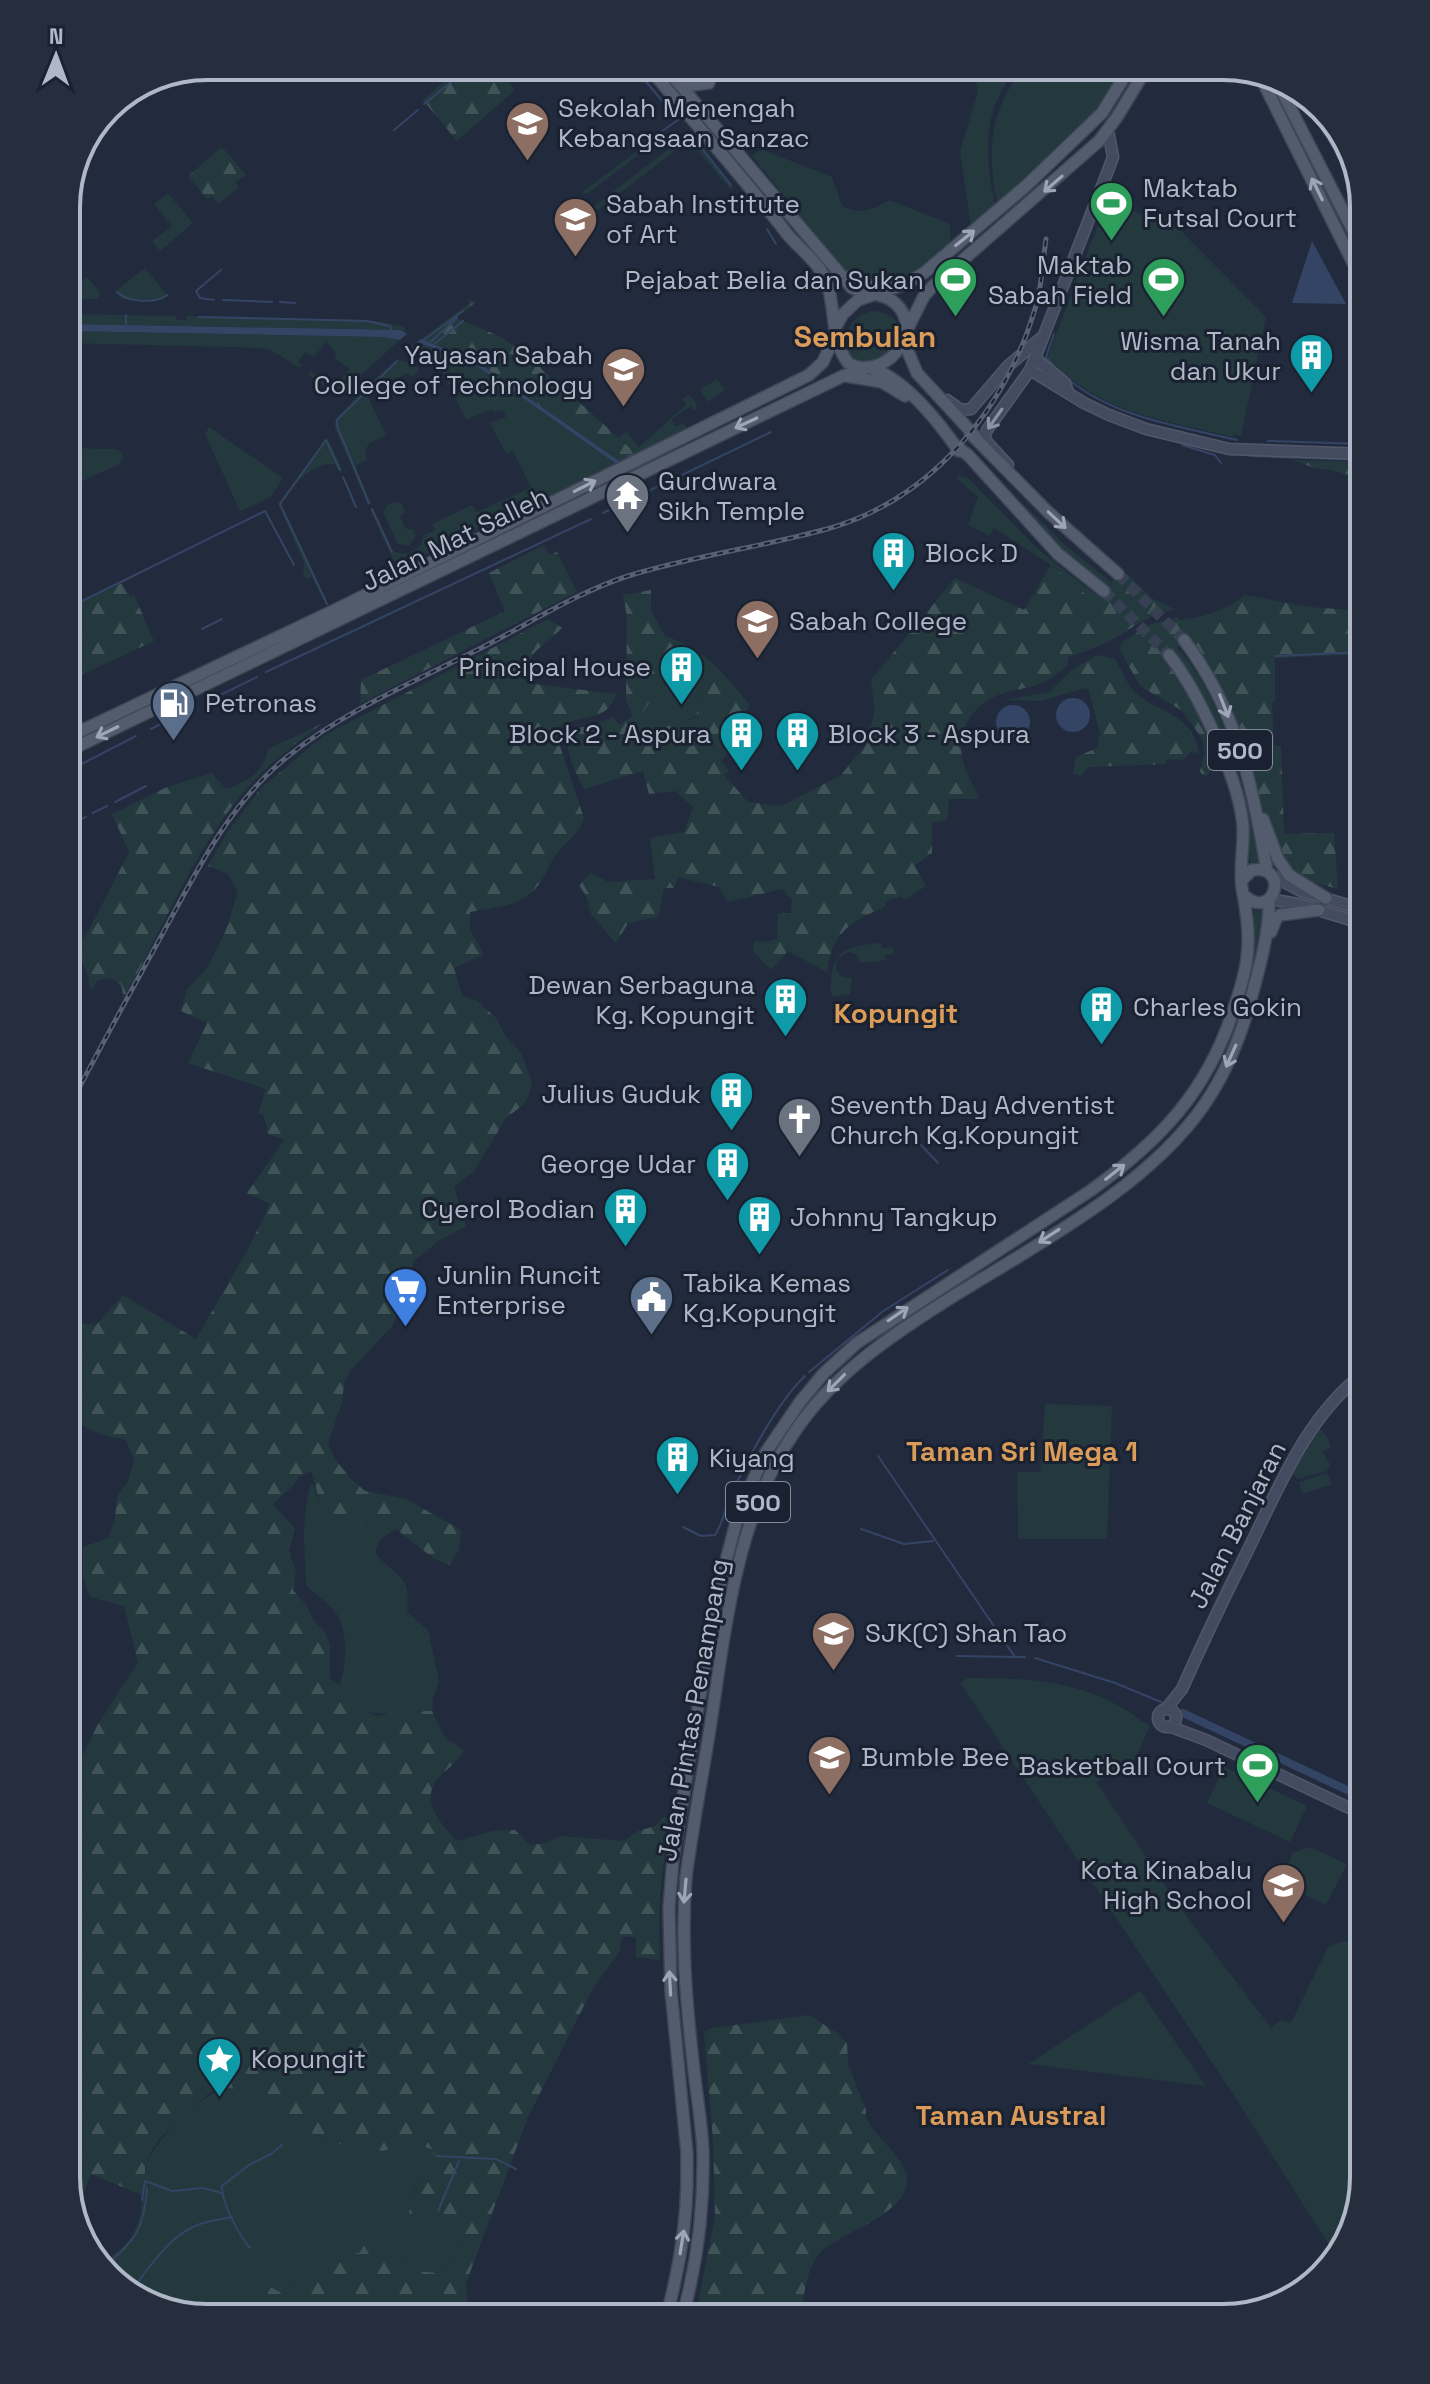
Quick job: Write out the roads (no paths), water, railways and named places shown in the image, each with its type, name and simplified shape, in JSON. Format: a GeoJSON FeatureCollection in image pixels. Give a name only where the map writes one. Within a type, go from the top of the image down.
{"type":"FeatureCollection","features":[{"type":"Feature","properties":{"kind":"main road"},"geometry":{"type":"LineString","coordinates":[[662,80],[671,95],[706,133],[792,240],[813,259],[833,302],[834,332],[848,363],[884,372],[900,383],[1058,554],[1104,591]]}},
{"type":"Feature","properties":{"kind":"main road"},"geometry":{"type":"LineString","coordinates":[[675,80],[852,288],[888,298],[898,306],[904,318],[905,336],[917,373],[936,396],[1020,484],[1118,574]]}},
{"type":"Feature","properties":{"kind":"main road"},"geometry":{"type":"LineString","coordinates":[[680,80],[693,85],[709,83]]}},
{"type":"Feature","properties":{"kind":"main road"},"geometry":{"type":"LineString","coordinates":[[834,332],[843,314],[858,300],[905,284],[924,273],[1017,194],[1092,123],[1108,105],[1123,80]]}},
{"type":"Feature","properties":{"kind":"main road"},"geometry":{"type":"LineString","coordinates":[[867,368],[896,353],[924,296],[933,286],[1075,165],[1108,130],[1139,80]]}},
{"type":"Feature","properties":{"kind":"main road"},"geometry":{"type":"LineString","coordinates":[[1266,88],[1350,257]]}},
{"type":"Feature","properties":{"kind":"main road"},"geometry":{"type":"LineString","coordinates":[[671,95],[690,98]]}},
{"type":"Feature","properties":{"kind":"main road"},"geometry":{"type":"LineString","coordinates":[[1284,96],[1350,225]]}},
{"type":"Feature","properties":{"kind":"main road"},"geometry":{"type":"LineString","coordinates":[[690,98],[692,110],[706,133]]}},
{"type":"Feature","properties":{"kind":"main road"},"geometry":{"type":"LineString","coordinates":[[792,240],[804,239],[857,282],[885,288],[905,284]]}},
{"type":"Feature","properties":{"kind":"main road","name":"Jalan Mat Salleh"},"geometry":{"type":"LineString","coordinates":[[80,731],[362,597],[809,375],[823,362],[834,332]]}},
{"type":"Feature","properties":{"kind":"main road","name":"Jalan Mat Salleh"},"geometry":{"type":"LineString","coordinates":[[80,745],[843,376],[867,368]]}},
{"type":"Feature","properties":{"kind":"main road"},"geometry":{"type":"LineString","coordinates":[[843,376],[882,382],[924,410]]}},
{"type":"Feature","properties":{"kind":"main road"},"geometry":{"type":"LineString","coordinates":[[970,433],[1009,467],[1020,484]]}},
{"type":"Feature","properties":{"kind":"main road","name":"500"},"geometry":{"type":"LineString","coordinates":[[1184,640],[1220,695],[1244,762],[1258,812],[1269,873],[1275,885],[1269,899]]}},
{"type":"Feature","properties":{"kind":"main road","name":"Jalan Pintas Penampang"},"geometry":{"type":"LineString","coordinates":[[1169,655],[1200,703],[1237,796],[1243,825],[1242,881]]}},
{"type":"Feature","properties":{"kind":"main road","name":"Jalan Pintas Penampang"},"geometry":{"type":"LineString","coordinates":[[1231,783],[1238,825],[1235,890],[1242,925],[1241,982]]}},
{"type":"Feature","properties":{"kind":"main road"},"geometry":{"type":"LineString","coordinates":[[1258,812],[1278,859],[1289,875],[1326,898]]}},
{"type":"Feature","properties":{"kind":"main road"},"geometry":{"type":"LineString","coordinates":[[1242,881],[1252,870],[1269,873]]}},
{"type":"Feature","properties":{"kind":"main road","name":"500"},"geometry":{"type":"LineString","coordinates":[[1242,881],[1245,896]]}},
{"type":"Feature","properties":{"kind":"main road"},"geometry":{"type":"LineString","coordinates":[[1245,896],[1259,903],[1269,899]]}},
{"type":"Feature","properties":{"kind":"main road","name":"Jalan Pintas Penampang"},"geometry":{"type":"LineString","coordinates":[[670,2304],[678,2270],[687,2198],[687,2153],[668,1946],[673,1859],[716,1599],[739,1511],[766,1452],[824,1373],[857,1343],[1117,1172],[1189,1101],[1217,1056],[1241,982],[1248,945],[1245,896]]}},
{"type":"Feature","properties":{"kind":"main road","name":"Jalan Pintas Penampang"},"geometry":{"type":"LineString","coordinates":[[685,2304],[698,2243],[703,2183],[702,2137],[686,1989],[684,1910],[691,1839],[737,1567],[758,1502],[779,1457],[808,1413],[866,1355],[1127,1183],[1158,1157],[1191,1122],[1227,1065],[1245,1021],[1255,986],[1269,899]]}},
{"type":"Feature","properties":{"kind":"main road"},"geometry":{"type":"LineString","coordinates":[[1255,986],[1276,919],[1287,912],[1319,910]]}},
{"type":"Feature","properties":{"kind":"main road"},"geometry":{"type":"LineString","coordinates":[[1009,1243],[1018,1256]]}},
{"type":"Feature","properties":{"kind":"main road"},"geometry":{"type":"LineString","coordinates":[[673,1859],[683,1843],[691,1839]]}},
{"type":"Feature","properties":{"kind":"street"},"geometry":{"type":"LineString","coordinates":[[1009,467],[984,439],[1035,358],[1113,157],[1108,130]]}},
{"type":"Feature","properties":{"kind":"street"},"geometry":{"type":"LineString","coordinates":[[936,396],[941,396],[961,410],[971,409],[1012,362],[1043,337]]}},
{"type":"Feature","properties":{"kind":"street"},"geometry":{"type":"LineString","coordinates":[[1012,362],[1035,358],[1065,383],[1068,392]]}},
{"type":"Feature","properties":{"kind":"street"},"geometry":{"type":"LineString","coordinates":[[1030,370],[1109,415],[1146,429],[1229,449],[1350,453]]}},
{"type":"Feature","properties":{"kind":"street"},"geometry":{"type":"LineString","coordinates":[[1269,873],[1301,891],[1350,905]]}},
{"type":"Feature","properties":{"kind":"street"},"geometry":{"type":"LineString","coordinates":[[1269,899],[1350,920]]}},
{"type":"Feature","properties":{"kind":"street","name":"Jalan Banjaran"},"geometry":{"type":"LineString","coordinates":[[1350,1386],[1333,1401],[1310,1431],[1263,1517],[1182,1689],[1172,1717],[1206,1740],[1350,1808]]}},
{"type":"Feature","properties":{"kind":"water"},"geometry":{"type":"Polygon","coordinates":[[[1312,241],[1346,304],[1292,303],[1312,241]]]}},
{"type":"Feature","properties":{"kind":"water"},"geometry":{"type":"Polygon","coordinates":[[[80,324],[401,330],[407,334],[400,340],[383,337],[80,331],[80,324]]]}},
{"type":"Feature","properties":{"kind":"water"},"geometry":{"type":"Polygon","coordinates":[[[421,339],[477,362],[622,463],[618,465],[474,364],[417,342],[421,339]]]}},
{"type":"Feature","properties":{"kind":"water"},"geometry":{"type":"Polygon","coordinates":[[[1073,698],[1085,703],[1090,715],[1085,727],[1073,732],[1061,727],[1056,715],[1061,703],[1073,698]]]}},
{"type":"Feature","properties":{"kind":"water"},"geometry":{"type":"Polygon","coordinates":[[[1013,705],[1025,710],[1030,722],[1025,734],[1013,739],[1001,734],[996,722],[1001,710],[1013,705]]]}},
{"type":"Feature","properties":{"kind":"waterway"},"geometry":{"type":"LineString","coordinates":[[424,104],[454,80]]}},
{"type":"Feature","properties":{"kind":"waterway"},"geometry":{"type":"LineString","coordinates":[[645,80],[678,120],[662,131]]}},
{"type":"Feature","properties":{"kind":"waterway"},"geometry":{"type":"LineString","coordinates":[[394,130],[418,110]]}},
{"type":"Feature","properties":{"kind":"waterway"},"geometry":{"type":"LineString","coordinates":[[696,141],[731,185]]}},
{"type":"Feature","properties":{"kind":"waterway"},"geometry":{"type":"LineString","coordinates":[[767,229],[776,244]]}},
{"type":"Feature","properties":{"kind":"waterway"},"geometry":{"type":"LineString","coordinates":[[214,300],[200,298],[196,291],[221,270]]}},
{"type":"Feature","properties":{"kind":"waterway"},"geometry":{"type":"LineString","coordinates":[[117,292],[141,301],[167,295]]}},
{"type":"Feature","properties":{"kind":"waterway"},"geometry":{"type":"LineString","coordinates":[[223,300],[272,302]]}},
{"type":"Feature","properties":{"kind":"waterway"},"geometry":{"type":"LineString","coordinates":[[280,302],[295,303]]}},
{"type":"Feature","properties":{"kind":"waterway"},"geometry":{"type":"LineString","coordinates":[[409,351],[463,311]]}},
{"type":"Feature","properties":{"kind":"waterway"},"geometry":{"type":"LineString","coordinates":[[126,315],[126,326]]}},
{"type":"Feature","properties":{"kind":"waterway"},"geometry":{"type":"LineString","coordinates":[[199,317],[367,321],[390,326],[392,332]]}},
{"type":"Feature","properties":{"kind":"waterway"},"geometry":{"type":"LineString","coordinates":[[428,344],[457,318]]}},
{"type":"Feature","properties":{"kind":"waterway"},"geometry":{"type":"LineString","coordinates":[[433,345],[463,321]]}},
{"type":"Feature","properties":{"kind":"waterway"},"geometry":{"type":"LineString","coordinates":[[1054,334],[1046,357],[1058,371]]}},
{"type":"Feature","properties":{"kind":"waterway"},"geometry":{"type":"LineString","coordinates":[[369,503],[337,420],[397,361]]}},
{"type":"Feature","properties":{"kind":"waterway"},"geometry":{"type":"LineString","coordinates":[[1069,380],[1128,412],[1237,440]]}},
{"type":"Feature","properties":{"kind":"waterway"},"geometry":{"type":"LineString","coordinates":[[603,513],[771,432]]}},
{"type":"Feature","properties":{"kind":"waterway"},"geometry":{"type":"LineString","coordinates":[[327,604],[280,504],[326,440],[340,470]]}},
{"type":"Feature","properties":{"kind":"waterway"},"geometry":{"type":"LineString","coordinates":[[1268,441],[1350,444]]}},
{"type":"Feature","properties":{"kind":"waterway"},"geometry":{"type":"LineString","coordinates":[[1182,445],[1215,455],[1221,463]]}},
{"type":"Feature","properties":{"kind":"waterway"},"geometry":{"type":"LineString","coordinates":[[628,456],[636,455]]}},
{"type":"Feature","properties":{"kind":"waterway"},"geometry":{"type":"LineString","coordinates":[[1250,456],[1350,460]]}},
{"type":"Feature","properties":{"kind":"waterway"},"geometry":{"type":"LineString","coordinates":[[343,477],[356,507]]}},
{"type":"Feature","properties":{"kind":"waterway"},"geometry":{"type":"LineString","coordinates":[[372,509],[392,552]]}},
{"type":"Feature","properties":{"kind":"waterway"},"geometry":{"type":"LineString","coordinates":[[80,602],[265,511],[294,565]]}},
{"type":"Feature","properties":{"kind":"waterway"},"geometry":{"type":"LineString","coordinates":[[266,672],[591,519]]}},
{"type":"Feature","properties":{"kind":"waterway"},"geometry":{"type":"LineString","coordinates":[[202,629],[222,619]]}},
{"type":"Feature","properties":{"kind":"waterway"},"geometry":{"type":"LineString","coordinates":[[1276,656],[1350,653]]}},
{"type":"Feature","properties":{"kind":"waterway"},"geometry":{"type":"LineString","coordinates":[[206,702],[257,677]]}},
{"type":"Feature","properties":{"kind":"waterway"},"geometry":{"type":"LineString","coordinates":[[151,729],[188,710]]}},
{"type":"Feature","properties":{"kind":"waterway"},"geometry":{"type":"LineString","coordinates":[[80,765],[136,736]]}},
{"type":"Feature","properties":{"kind":"waterway"},"geometry":{"type":"LineString","coordinates":[[115,802],[146,786]]}},
{"type":"Feature","properties":{"kind":"waterway"},"geometry":{"type":"LineString","coordinates":[[93,813],[107,806]]}},
{"type":"Feature","properties":{"kind":"waterway"},"geometry":{"type":"LineString","coordinates":[[80,820],[86,817]]}},
{"type":"Feature","properties":{"kind":"waterway"},"geometry":{"type":"LineString","coordinates":[[921,1145],[938,1163]]}},
{"type":"Feature","properties":{"kind":"waterway"},"geometry":{"type":"LineString","coordinates":[[809,1372],[882,1312],[948,1270]]}},
{"type":"Feature","properties":{"kind":"waterway"},"geometry":{"type":"LineString","coordinates":[[683,1527],[701,1536],[715,1535],[735,1486],[762,1435],[783,1401],[805,1376]]}},
{"type":"Feature","properties":{"kind":"waterway"},"geometry":{"type":"LineString","coordinates":[[878,1456],[1015,1657]]}},
{"type":"Feature","properties":{"kind":"waterway"},"geometry":{"type":"LineString","coordinates":[[766,1516],[772,1493]]}},
{"type":"Feature","properties":{"kind":"waterway"},"geometry":{"type":"LineString","coordinates":[[861,1529],[904,1544],[933,1541]]}},
{"type":"Feature","properties":{"kind":"waterway"},"geometry":{"type":"LineString","coordinates":[[957,1656],[1025,1657]]}},
{"type":"Feature","properties":{"kind":"waterway"},"geometry":{"type":"LineString","coordinates":[[1035,1658],[1115,1683],[1166,1704]]}},
{"type":"Feature","properties":{"kind":"waterway"},"geometry":{"type":"LineString","coordinates":[[1183,1713],[1350,1791]]}},
{"type":"Feature","properties":{"kind":"waterway"},"geometry":{"type":"LineString","coordinates":[[250,2248],[224,2201],[222,2186],[282,2145]]}},
{"type":"Feature","properties":{"kind":"waterway"},"geometry":{"type":"LineString","coordinates":[[436,2156],[496,2159],[516,2169]]}},
{"type":"Feature","properties":{"kind":"waterway"},"geometry":{"type":"LineString","coordinates":[[438,2211],[459,2161]]}},
{"type":"Feature","properties":{"kind":"waterway"},"geometry":{"type":"LineString","coordinates":[[142,2200],[145,2181],[172,2191],[203,2188],[222,2193]]}},
{"type":"Feature","properties":{"kind":"waterway"},"geometry":{"type":"LineString","coordinates":[[112,2261],[140,2225],[147,2188]]}},
{"type":"Feature","properties":{"kind":"waterway"},"geometry":{"type":"LineString","coordinates":[[137,2283],[161,2252],[179,2235],[200,2224],[232,2217]]}},
{"type":"Feature","properties":{"kind":"tunnel"},"geometry":{"type":"LineString","coordinates":[[1118,574],[1184,640]]}},
{"type":"Feature","properties":{"kind":"tunnel"},"geometry":{"type":"LineString","coordinates":[[1104,591],[1169,655]]}},
{"type":"Feature","properties":{"kind":"railway"},"geometry":{"type":"LineString","coordinates":[[80,1087],[216,839],[266,775],[309,740],[357,710],[591,590],[653,569],[827,529],[866,515],[901,496],[933,471],[961,443],[986,412],[1007,377],[1037,302],[1046,239]]}},
{"type":"Feature","properties":{"kind":"place","name":"Sekolah Menengah Kebangsaan Sanzac"},"geometry":{"type":"Point","coordinates":[527,162]}},
{"type":"Feature","properties":{"kind":"place","name":"Maktab Futsal Court"},"geometry":{"type":"Point","coordinates":[1112,242]}},
{"type":"Feature","properties":{"kind":"place","name":"Sabah Institute of Art"},"geometry":{"type":"Point","coordinates":[575,258]}},
{"type":"Feature","properties":{"kind":"place","name":"Pejabat Belia dan Sukan"},"geometry":{"type":"Point","coordinates":[955,319]}},
{"type":"Feature","properties":{"kind":"place","name":"Maktab Sabah Field"},"geometry":{"type":"Point","coordinates":[1163,319]}},
{"type":"Feature","properties":{"kind":"place","name":"Wisma Tanah dan Ukur"},"geometry":{"type":"Point","coordinates":[1312,395]}},
{"type":"Feature","properties":{"kind":"place","name":"Yayasan Sabah College of Technology"},"geometry":{"type":"Point","coordinates":[624,409]}},
{"type":"Feature","properties":{"kind":"place","name":"Gurdwara Sikh Temple"},"geometry":{"type":"Point","coordinates":[627,535]}},
{"type":"Feature","properties":{"kind":"place","name":"Block D"},"geometry":{"type":"Point","coordinates":[894,592]}},
{"type":"Feature","properties":{"kind":"place","name":"Sabah College"},"geometry":{"type":"Point","coordinates":[758,660]}},
{"type":"Feature","properties":{"kind":"place","name":"Principal House"},"geometry":{"type":"Point","coordinates":[682,706]}},
{"type":"Feature","properties":{"kind":"place","name":"Petronas"},"geometry":{"type":"Point","coordinates":[174,742]}},
{"type":"Feature","properties":{"kind":"place","name":"Block 2 - Aspura"},"geometry":{"type":"Point","coordinates":[742,773]}},
{"type":"Feature","properties":{"kind":"place","name":"Block 3 - Aspura"},"geometry":{"type":"Point","coordinates":[797,773]}},
{"type":"Feature","properties":{"kind":"place","name":"Dewan Serbaguna Kg. Kopungit"},"geometry":{"type":"Point","coordinates":[786,1039]}},
{"type":"Feature","properties":{"kind":"place","name":"Charles Gokin"},"geometry":{"type":"Point","coordinates":[1102,1046]}},
{"type":"Feature","properties":{"kind":"place","name":"Julius Guduk"},"geometry":{"type":"Point","coordinates":[732,1133]}},
{"type":"Feature","properties":{"kind":"place","name":"Seventh Day Adventist Church Kg.Kopungit"},"geometry":{"type":"Point","coordinates":[799,1159]}},
{"type":"Feature","properties":{"kind":"place","name":"George Udar"},"geometry":{"type":"Point","coordinates":[727,1203]}},
{"type":"Feature","properties":{"kind":"place","name":"Cyerol Bodian"},"geometry":{"type":"Point","coordinates":[626,1248]}},
{"type":"Feature","properties":{"kind":"place","name":"Johnny Tangkup"},"geometry":{"type":"Point","coordinates":[759,1256]}},
{"type":"Feature","properties":{"kind":"place","name":"Junlin Runcit Enterprise"},"geometry":{"type":"Point","coordinates":[406,1329]}},
{"type":"Feature","properties":{"kind":"place","name":"Tabika Kemas Kg.Kopungit"},"geometry":{"type":"Point","coordinates":[652,1337]}},
{"type":"Feature","properties":{"kind":"place","name":"Kiyang"},"geometry":{"type":"Point","coordinates":[678,1497]}},
{"type":"Feature","properties":{"kind":"place","name":"SJK(C) Shan Tao"},"geometry":{"type":"Point","coordinates":[834,1672]}},
{"type":"Feature","properties":{"kind":"place","name":"Bumble Bee"},"geometry":{"type":"Point","coordinates":[830,1796]}},
{"type":"Feature","properties":{"kind":"place","name":"Basketball Court"},"geometry":{"type":"Point","coordinates":[1257,1805]}},
{"type":"Feature","properties":{"kind":"place","name":"Kota Kinabalu High School"},"geometry":{"type":"Point","coordinates":[1283,1924]}},
{"type":"Feature","properties":{"kind":"place","name":"Kopungit"},"geometry":{"type":"Point","coordinates":[220,2098]}},
{"type":"Feature","properties":{"kind":"district","name":"Sembulan"},"geometry":{"type":"Point","coordinates":[865,336]}},
{"type":"Feature","properties":{"kind":"district","name":"Kopungit"},"geometry":{"type":"Point","coordinates":[896,1013]}},
{"type":"Feature","properties":{"kind":"district","name":"Taman Sri Mega 1"},"geometry":{"type":"Point","coordinates":[1022,1451]}},
{"type":"Feature","properties":{"kind":"district","name":"Taman Austral"},"geometry":{"type":"Point","coordinates":[1011,2115]}}]}
